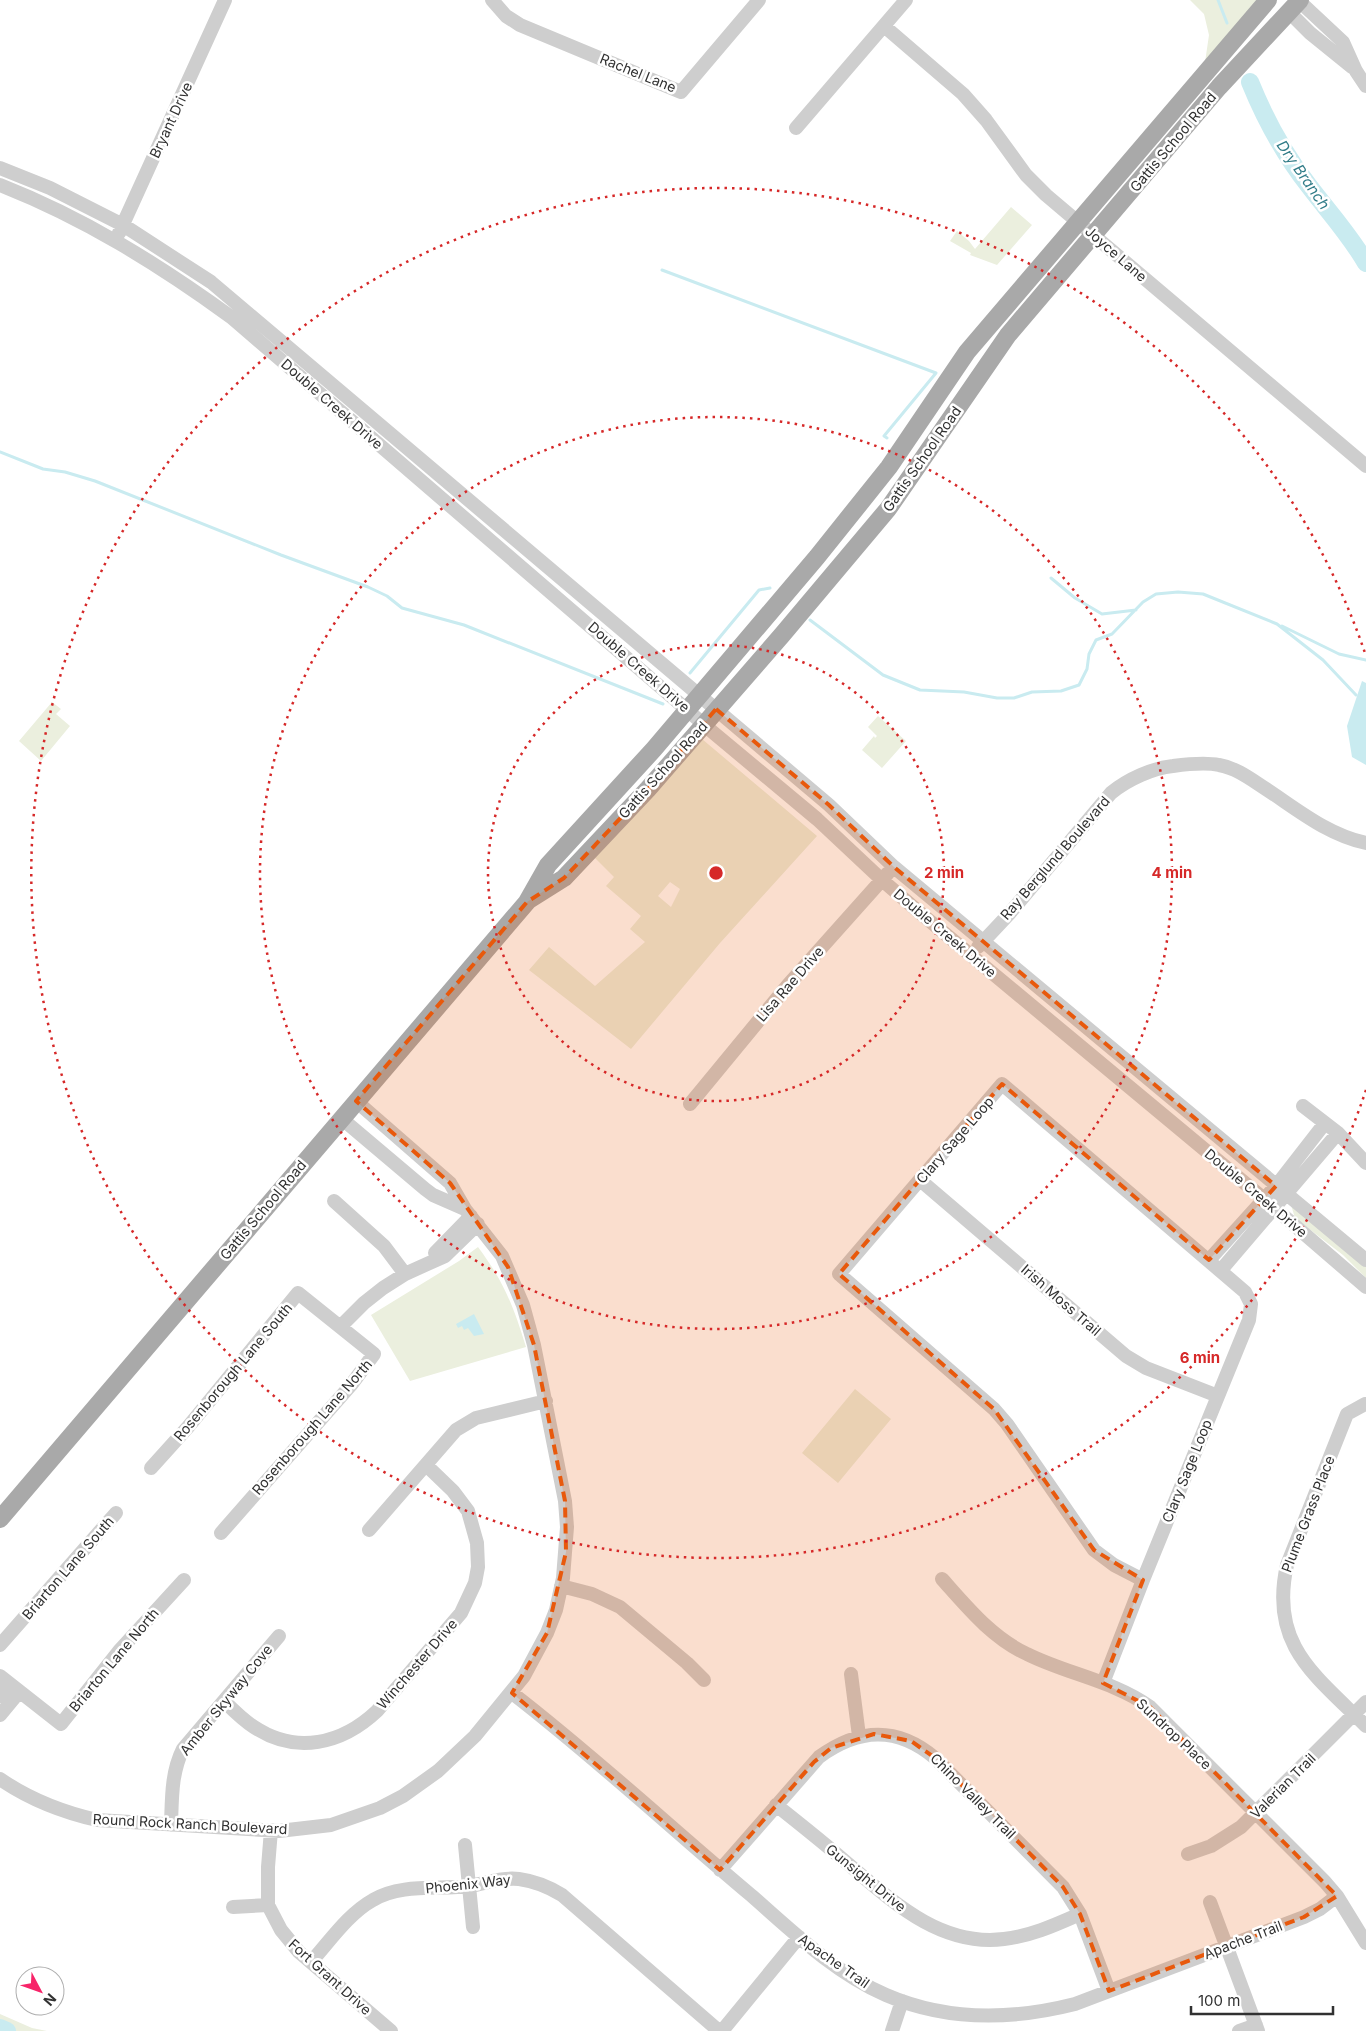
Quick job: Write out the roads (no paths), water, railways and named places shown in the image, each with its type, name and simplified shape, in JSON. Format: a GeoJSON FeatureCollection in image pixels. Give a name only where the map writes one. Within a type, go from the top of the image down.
{"type":"FeatureCollection","features":[{"type":"Feature","properties":{"kind":"main road","name":"Gattis School Road"},"geometry":{"type":"LineString","coordinates":[[0,1519],[527,902],[548,865],[654,749],[817,557],[889,467],[967,352],[1077,221],[1268,0]]}},
{"type":"Feature","properties":{"kind":"main road","name":"Gattis School Road"},"geometry":{"type":"LineString","coordinates":[[527,902],[564,878],[648,789],[782,635],[888,509],[1008,335],[1219,87],[1294,3]]}},
{"type":"Feature","properties":{"kind":"street","name":"Bryant Drive"},"geometry":{"type":"LineString","coordinates":[[116,240],[225,0]]}},
{"type":"Feature","properties":{"kind":"street","name":"Rachel Lane"},"geometry":{"type":"LineString","coordinates":[[492,0],[506,16],[520,25],[681,92],[759,0]]}},
{"type":"Feature","properties":{"kind":"street"},"geometry":{"type":"LineString","coordinates":[[796,128],[906,0]]}},
{"type":"Feature","properties":{"kind":"street"},"geometry":{"type":"LineString","coordinates":[[1294,3],[1310,33],[1361,66],[1366,86]]}},
{"type":"Feature","properties":{"kind":"street","name":"Joyce Lane"},"geometry":{"type":"LineString","coordinates":[[884,26],[964,94],[986,120],[1026,175],[1046,195],[1366,466]]}},
{"type":"Feature","properties":{"kind":"street","name":"Double Creek Drive"},"geometry":{"type":"LineString","coordinates":[[0,168],[50,188],[123,225],[211,282],[829,805],[894,867],[1366,1260]]}},
{"type":"Feature","properties":{"kind":"street","name":"Double Creek Drive"},"geometry":{"type":"LineString","coordinates":[[0,185],[56,209],[116,240],[149,260],[231,317],[817,819],[882,880],[1366,1287]]}},
{"type":"Feature","properties":{"kind":"street","name":"Ray Berglund Boulevard"},"geometry":{"type":"LineString","coordinates":[[970,955],[1009,914],[1117,788],[1158,768],[1187,764],[1220,765],[1243,774],[1324,827],[1347,839],[1366,843]]}},
{"type":"Feature","properties":{"kind":"street","name":"Lisa Rae Drive"},"geometry":{"type":"LineString","coordinates":[[690,1104],[788,986],[894,867]]}},
{"type":"Feature","properties":{"kind":"street","name":"Clary Sage Loop"},"geometry":{"type":"LineString","coordinates":[[1103,1683],[1251,1311],[1249,1298],[1221,1270],[1002,1084],[839,1274],[994,1409],[1007,1424],[1094,1550],[1114,1565],[1143,1580]]}},
{"type":"Feature","properties":{"kind":"street","name":"Round Rock Ranch Boulevard"},"geometry":{"type":"LineString","coordinates":[[0,1779],[19,1792],[68,1813],[97,1820],[271,1830],[305,1829],[331,1825],[380,1808],[403,1796],[438,1771],[475,1736],[512,1692],[537,1655],[547,1633],[561,1586],[566,1552],[565,1502],[546,1401],[523,1305],[508,1267],[493,1242],[471,1216],[450,1183],[356,1101]]}},
{"type":"Feature","properties":{"kind":"street"},"geometry":{"type":"LineString","coordinates":[[1303,1106],[1338,1133],[1366,1163]]}},
{"type":"Feature","properties":{"kind":"street","name":"Round Rock Ranch Boulevard"},"geometry":{"type":"LineString","coordinates":[[341,1118],[425,1189],[471,1216]]}},
{"type":"Feature","properties":{"kind":"street"},"geometry":{"type":"LineString","coordinates":[[1312,1153],[1325,1123]]}},
{"type":"Feature","properties":{"kind":"street"},"geometry":{"type":"LineString","coordinates":[[1221,1270],[1269,1204],[1312,1153],[1338,1133]]}},
{"type":"Feature","properties":{"kind":"street","name":"Irish Moss Trail"},"geometry":{"type":"LineString","coordinates":[[920,1180],[1126,1356],[1146,1368],[1218,1396]]}},
{"type":"Feature","properties":{"kind":"street"},"geometry":{"type":"LineString","coordinates":[[334,1201],[384,1246],[405,1274]]}},
{"type":"Feature","properties":{"kind":"street"},"geometry":{"type":"LineString","coordinates":[[1209,1260],[1269,1204]]}},
{"type":"Feature","properties":{"kind":"street"},"geometry":{"type":"LineString","coordinates":[[341,1326],[364,1303],[405,1274],[445,1256],[471,1216]]}},
{"type":"Feature","properties":{"kind":"street","name":"Rosenborough Lane South"},"geometry":{"type":"LineString","coordinates":[[151,1468],[188,1427],[298,1293],[341,1326]]}},
{"type":"Feature","properties":{"kind":"street","name":"Rosenborough Lane North"},"geometry":{"type":"LineString","coordinates":[[221,1533],[351,1385],[374,1354],[341,1326]]}},
{"type":"Feature","properties":{"kind":"street"},"geometry":{"type":"LineString","coordinates":[[369,1530],[456,1430],[466,1422],[546,1401]]}},
{"type":"Feature","properties":{"kind":"street","name":"Plume Grass Place"},"geometry":{"type":"LineString","coordinates":[[1365,1404],[1347,1414],[1287,1565],[1282,1585],[1281,1602],[1289,1636],[1299,1656],[1309,1669],[1366,1726]]}},
{"type":"Feature","properties":{"kind":"street","name":"Winchester Drive"},"geometry":{"type":"LineString","coordinates":[[225,1702],[242,1718],[268,1735],[291,1742],[330,1740],[345,1734],[365,1722],[461,1613],[475,1583],[478,1567],[477,1542],[468,1512],[454,1491],[426,1465]]}},
{"type":"Feature","properties":{"kind":"street","name":"Briarton Lane South"},"geometry":{"type":"LineString","coordinates":[[0,1645],[116,1513]]}},
{"type":"Feature","properties":{"kind":"street","name":"Sundrop Place"},"geometry":{"type":"LineString","coordinates":[[942,1579],[970,1610],[1009,1645],[1036,1658],[1103,1683],[1137,1698],[1150,1707],[1338,1896],[1366,1943]]}},
{"type":"Feature","properties":{"kind":"street","name":"Briarton Lane North"},"geometry":{"type":"LineString","coordinates":[[10,1684],[61,1724],[118,1651],[184,1580]]}},
{"type":"Feature","properties":{"kind":"street"},"geometry":{"type":"LineString","coordinates":[[561,1586],[592,1594],[620,1607],[687,1663],[704,1680]]}},
{"type":"Feature","properties":{"kind":"street","name":"Amber Skyway Cove"},"geometry":{"type":"LineString","coordinates":[[171,1825],[173,1780],[177,1760],[187,1744],[225,1702],[279,1636]]}},
{"type":"Feature","properties":{"kind":"street"},"geometry":{"type":"LineString","coordinates":[[851,1674],[859,1736]]}},
{"type":"Feature","properties":{"kind":"street"},"geometry":{"type":"LineString","coordinates":[[0,1696],[10,1684]]}},
{"type":"Feature","properties":{"kind":"street"},"geometry":{"type":"LineString","coordinates":[[0,1715],[10,1684]]}},
{"type":"Feature","properties":{"kind":"street","name":"Apache Trail"},"geometry":{"type":"LineString","coordinates":[[512,1692],[826,1958],[855,1978],[885,1994],[925,2008],[978,2016],[1010,2016],[1054,2009],[1109,1991],[1304,1917],[1320,1909],[1338,1896]]}},
{"type":"Feature","properties":{"kind":"street","name":"Valerian Trail"},"geometry":{"type":"LineString","coordinates":[[1188,1854],[1212,1846],[1229,1836],[1256,1812],[1366,1702]]}},
{"type":"Feature","properties":{"kind":"street","name":"Chino Valley Trail"},"geometry":{"type":"LineString","coordinates":[[720,1870],[819,1757],[838,1744],[859,1736],[874,1734],[897,1736],[924,1748],[1063,1886],[1080,1914],[1109,1991]]}},
{"type":"Feature","properties":{"kind":"street","name":"Gunsight Drive"},"geometry":{"type":"LineString","coordinates":[[776,1805],[902,1909],[932,1926],[983,1940],[1003,1939],[1023,1936],[1080,1914]]}},
{"type":"Feature","properties":{"kind":"street","name":"Fort Grant Drive"},"geometry":{"type":"LineString","coordinates":[[271,1830],[268,1867],[268,1905],[281,1930],[299,1952],[391,2031]]}},
{"type":"Feature","properties":{"kind":"street"},"geometry":{"type":"LineString","coordinates":[[465,1845],[474,1927]]}},
{"type":"Feature","properties":{"kind":"street","name":"Phoenix Way"},"geometry":{"type":"LineString","coordinates":[[311,1962],[354,1914],[375,1898],[401,1890],[470,1886],[504,1879],[519,1879],[534,1882],[555,1891],[721,2031]]}},
{"type":"Feature","properties":{"kind":"street"},"geometry":{"type":"LineString","coordinates":[[1210,1902],[1257,2028],[1239,2031]]}},
{"type":"Feature","properties":{"kind":"street"},"geometry":{"type":"LineString","coordinates":[[232,1907],[268,1905]]}},
{"type":"Feature","properties":{"kind":"street"},"geometry":{"type":"LineString","coordinates":[[721,2031],[799,1937]]}},
{"type":"Feature","properties":{"kind":"street"},"geometry":{"type":"LineString","coordinates":[[892,2031],[902,2001]]}},
{"type":"Feature","properties":{"kind":"water"},"geometry":{"type":"Polygon","coordinates":[[[1362,681],[1366,683],[1366,765],[1352,757],[1347,726],[1362,681]]]}},
{"type":"Feature","properties":{"kind":"water"},"geometry":{"type":"Polygon","coordinates":[[[474,1314],[484,1334],[474,1336],[468,1328],[464,1330],[462,1326],[458,1328],[456,1324],[474,1314]]]}},
{"type":"Feature","properties":{"kind":"waterway","name":"Dry Branch"},"geometry":{"type":"LineString","coordinates":[[1218,0],[1227,23]]}},
{"type":"Feature","properties":{"kind":"waterway","name":"Dry Branch"},"geometry":{"type":"LineString","coordinates":[[1250,82],[1283,149],[1366,263]]}},
{"type":"Feature","properties":{"kind":"waterway"},"geometry":{"type":"LineString","coordinates":[[662,270],[936,373],[884,436],[887,438]]}},
{"type":"Feature","properties":{"kind":"waterway"},"geometry":{"type":"LineString","coordinates":[[0,452],[43,469],[65,472],[95,481],[281,555],[368,587],[387,596],[402,608],[464,625],[663,704]]}},
{"type":"Feature","properties":{"kind":"waterway"},"geometry":{"type":"LineString","coordinates":[[1051,578],[1075,598],[1102,614],[1136,610]]}},
{"type":"Feature","properties":{"kind":"waterway"},"geometry":{"type":"LineString","coordinates":[[690,673],[759,590],[770,588]]}},
{"type":"Feature","properties":{"kind":"waterway"},"geometry":{"type":"LineString","coordinates":[[810,620],[883,675],[920,690],[964,692],[997,698],[1014,698],[1032,692],[1061,691],[1079,685],[1087,669],[1089,654],[1096,640],[1112,634],[1143,602],[1156,594],[1178,592],[1203,594],[1277,624],[1323,660],[1356,695]]}},
{"type":"Feature","properties":{"kind":"waterway"},"geometry":{"type":"LineString","coordinates":[[1282,626],[1339,654],[1366,660]]}},
{"type":"Feature","properties":{"kind":"waterway"},"geometry":{"type":"LineString","coordinates":[[0,2028],[7,2031]]}}]}
